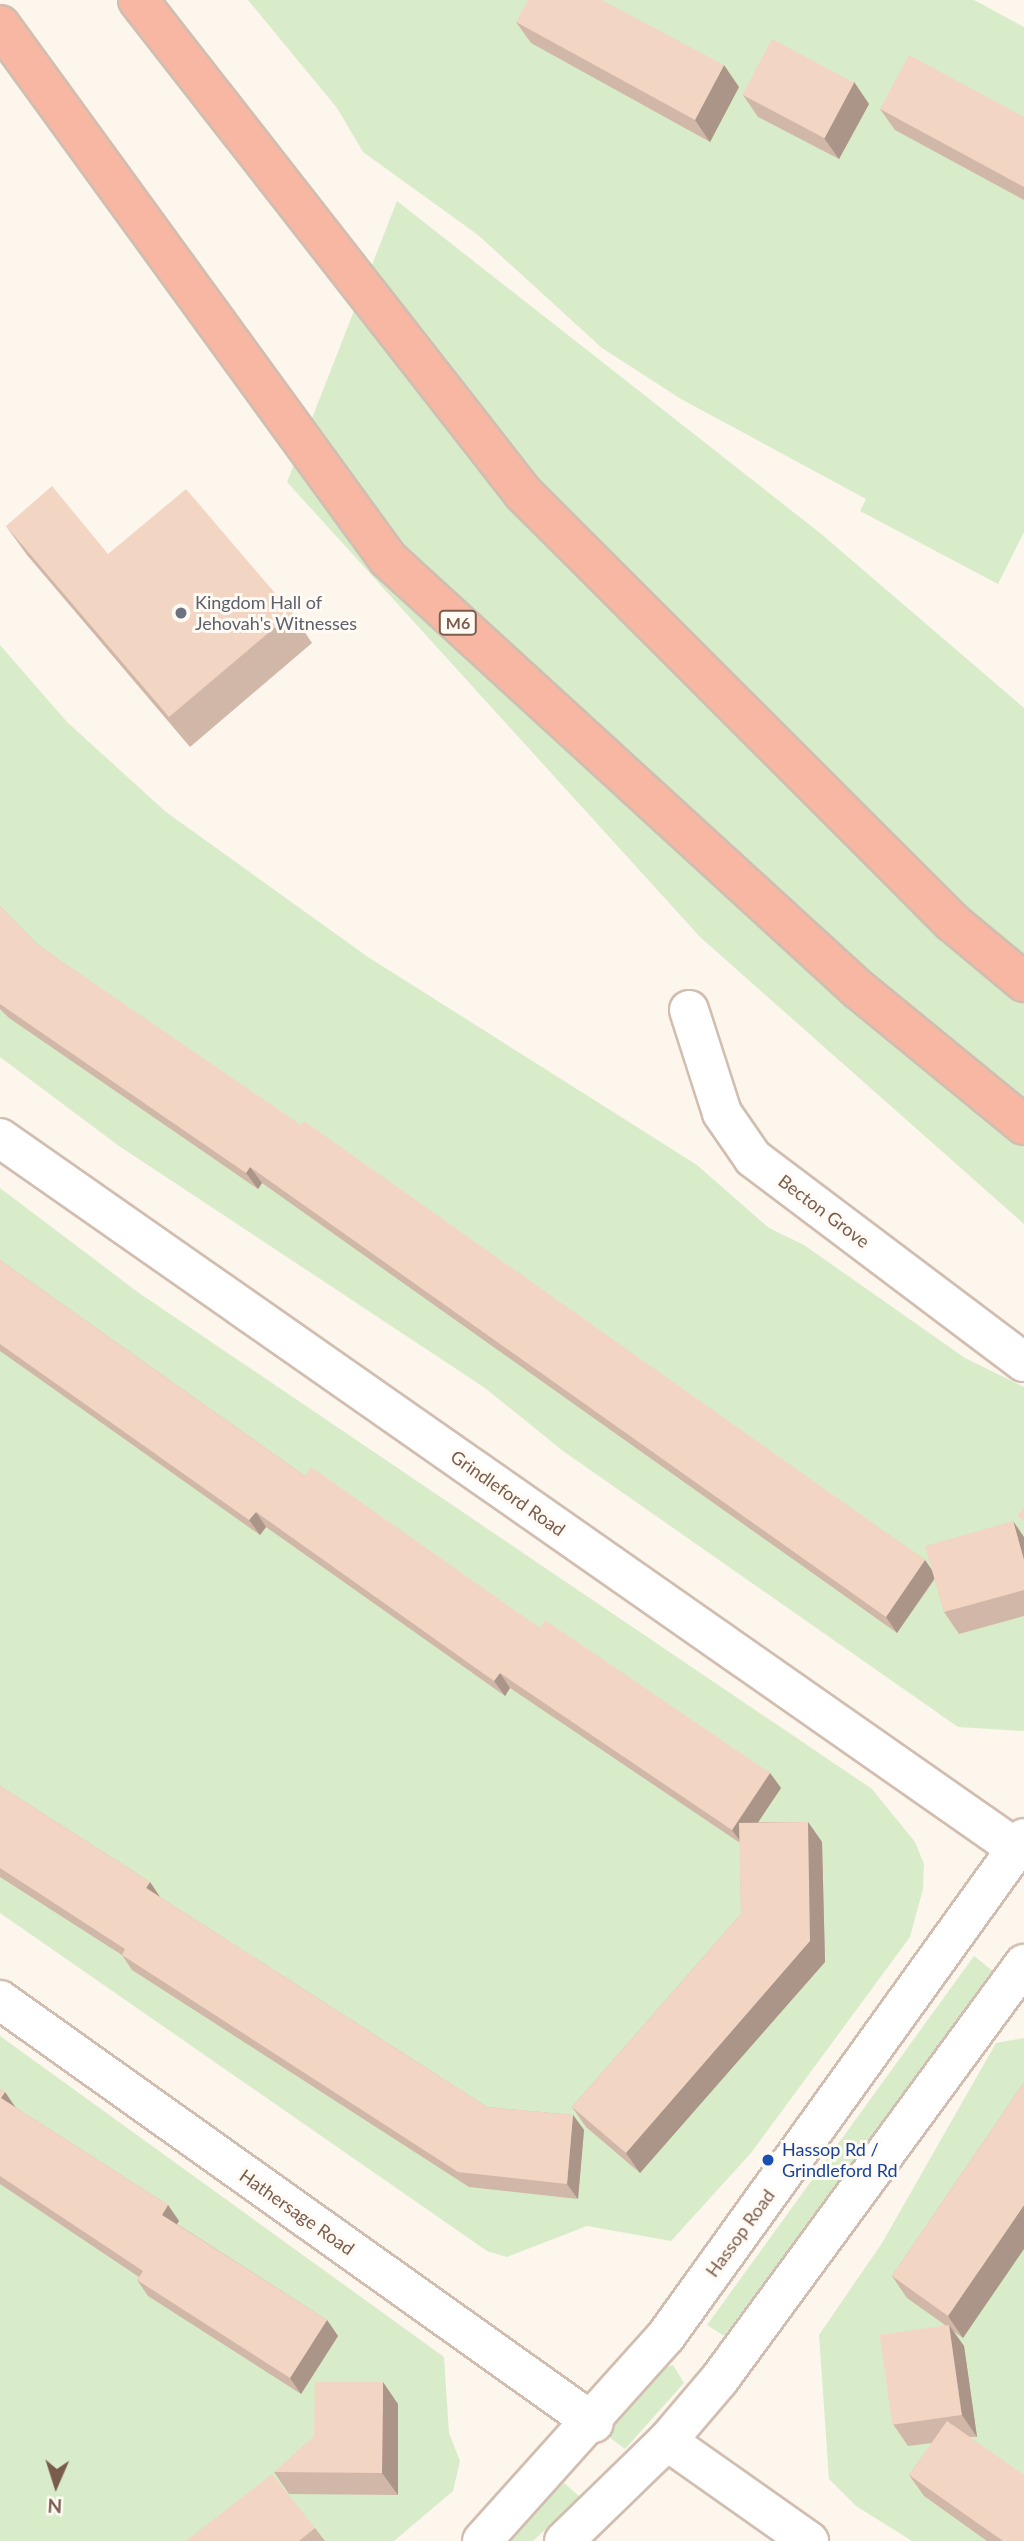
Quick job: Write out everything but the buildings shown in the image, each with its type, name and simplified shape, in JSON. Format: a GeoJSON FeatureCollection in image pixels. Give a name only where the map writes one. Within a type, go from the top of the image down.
{"type":"FeatureCollection","features":[{"type":"Feature","properties":{"kind":"highway"},"geometry":{"type":"LineString","coordinates":[[138,0],[523,492],[952,922],[1024,982]]}},
{"type":"Feature","properties":{"kind":"highway","name":"M6"},"geometry":{"type":"LineString","coordinates":[[0,24],[388,559],[858,989],[1024,1125]]}},
{"type":"Feature","properties":{"kind":"street","name":"Becton Grove"},"geometry":{"type":"LineString","coordinates":[[689,1010],[722,1113],[753,1158],[1024,1362]]}},
{"type":"Feature","properties":{"kind":"street","name":"Grindleford Road"},"geometry":{"type":"LineString","coordinates":[[0,1138],[1020,1843]]}},
{"type":"Feature","properties":{"kind":"street","name":"Hassop Road"},"geometry":{"type":"LineString","coordinates":[[482,2541],[594,2423],[666,2336],[1020,1843]]}},
{"type":"Feature","properties":{"kind":"street"},"geometry":{"type":"LineString","coordinates":[[564,2541],[667,2441],[1024,1964]]}},
{"type":"Feature","properties":{"kind":"street","name":"Hathersage Road"},"geometry":{"type":"LineString","coordinates":[[0,2000],[594,2423]]}},
{"type":"Feature","properties":{"kind":"street"},"geometry":{"type":"LineString","coordinates":[[667,2441],[809,2541]]}},
{"type":"Feature","properties":{"kind":"green space"},"geometry":{"type":"Polygon","coordinates":[[[248,0],[974,0],[1024,27],[1024,532],[998,584],[860,511],[866,499],[681,399],[602,348],[478,235],[363,152],[337,108],[248,0]]]}},
{"type":"Feature","properties":{"kind":"green space"},"geometry":{"type":"Polygon","coordinates":[[[397,201],[820,533],[1024,708],[1024,1224],[700,937],[287,482],[397,201]]]}},
{"type":"Feature","properties":{"kind":"green space"},"geometry":{"type":"Polygon","coordinates":[[[0,645],[67,722],[166,812],[368,957],[697,1165],[769,1228],[804,1245],[965,1358],[1024,1387],[1024,1731],[958,1727],[563,1451],[485,1388],[119,1146],[0,1057],[0,645]]]}},
{"type":"Feature","properties":{"kind":"green space"},"geometry":{"type":"Polygon","coordinates":[[[0,1188],[139,1293],[872,1789],[915,1842],[924,1864],[923,1889],[910,1937],[751,2153],[671,2241],[587,2226],[507,2257],[487,2251],[0,1913],[0,1188]]]}},
{"type":"Feature","properties":{"kind":"green space"},"geometry":{"type":"Polygon","coordinates":[[[974,1956],[994,1972],[724,2336],[707,2325],[974,1956]]]}},
{"type":"Feature","properties":{"kind":"green space"},"geometry":{"type":"Polygon","coordinates":[[[0,2036],[444,2357],[449,2433],[460,2461],[453,2491],[394,2541],[0,2541],[0,2036]]]}},
{"type":"Feature","properties":{"kind":"green space"},"geometry":{"type":"Polygon","coordinates":[[[1024,2038],[1024,2541],[912,2541],[856,2506],[829,2479],[819,2335],[882,2243],[996,2043],[1024,2038]]]}},
{"type":"Feature","properties":{"kind":"green space"},"geometry":{"type":"Polygon","coordinates":[[[673,2365],[684,2383],[625,2449],[605,2434],[663,2368],[673,2365]]]}},
{"type":"Feature","properties":{"kind":"green space"},"geometry":{"type":"Polygon","coordinates":[[[564,2483],[580,2497],[533,2541],[500,2541],[564,2483]]]}},
{"type":"Feature","properties":{"kind":"place","name":"Kingdom Hall of Jehovah's Witnesses"},"geometry":{"type":"Point","coordinates":[181,613]}},
{"type":"Feature","properties":{"kind":"place","name":"Hassop Rd / Grindleford Rd"},"geometry":{"type":"Point","coordinates":[768,2160]}}]}
